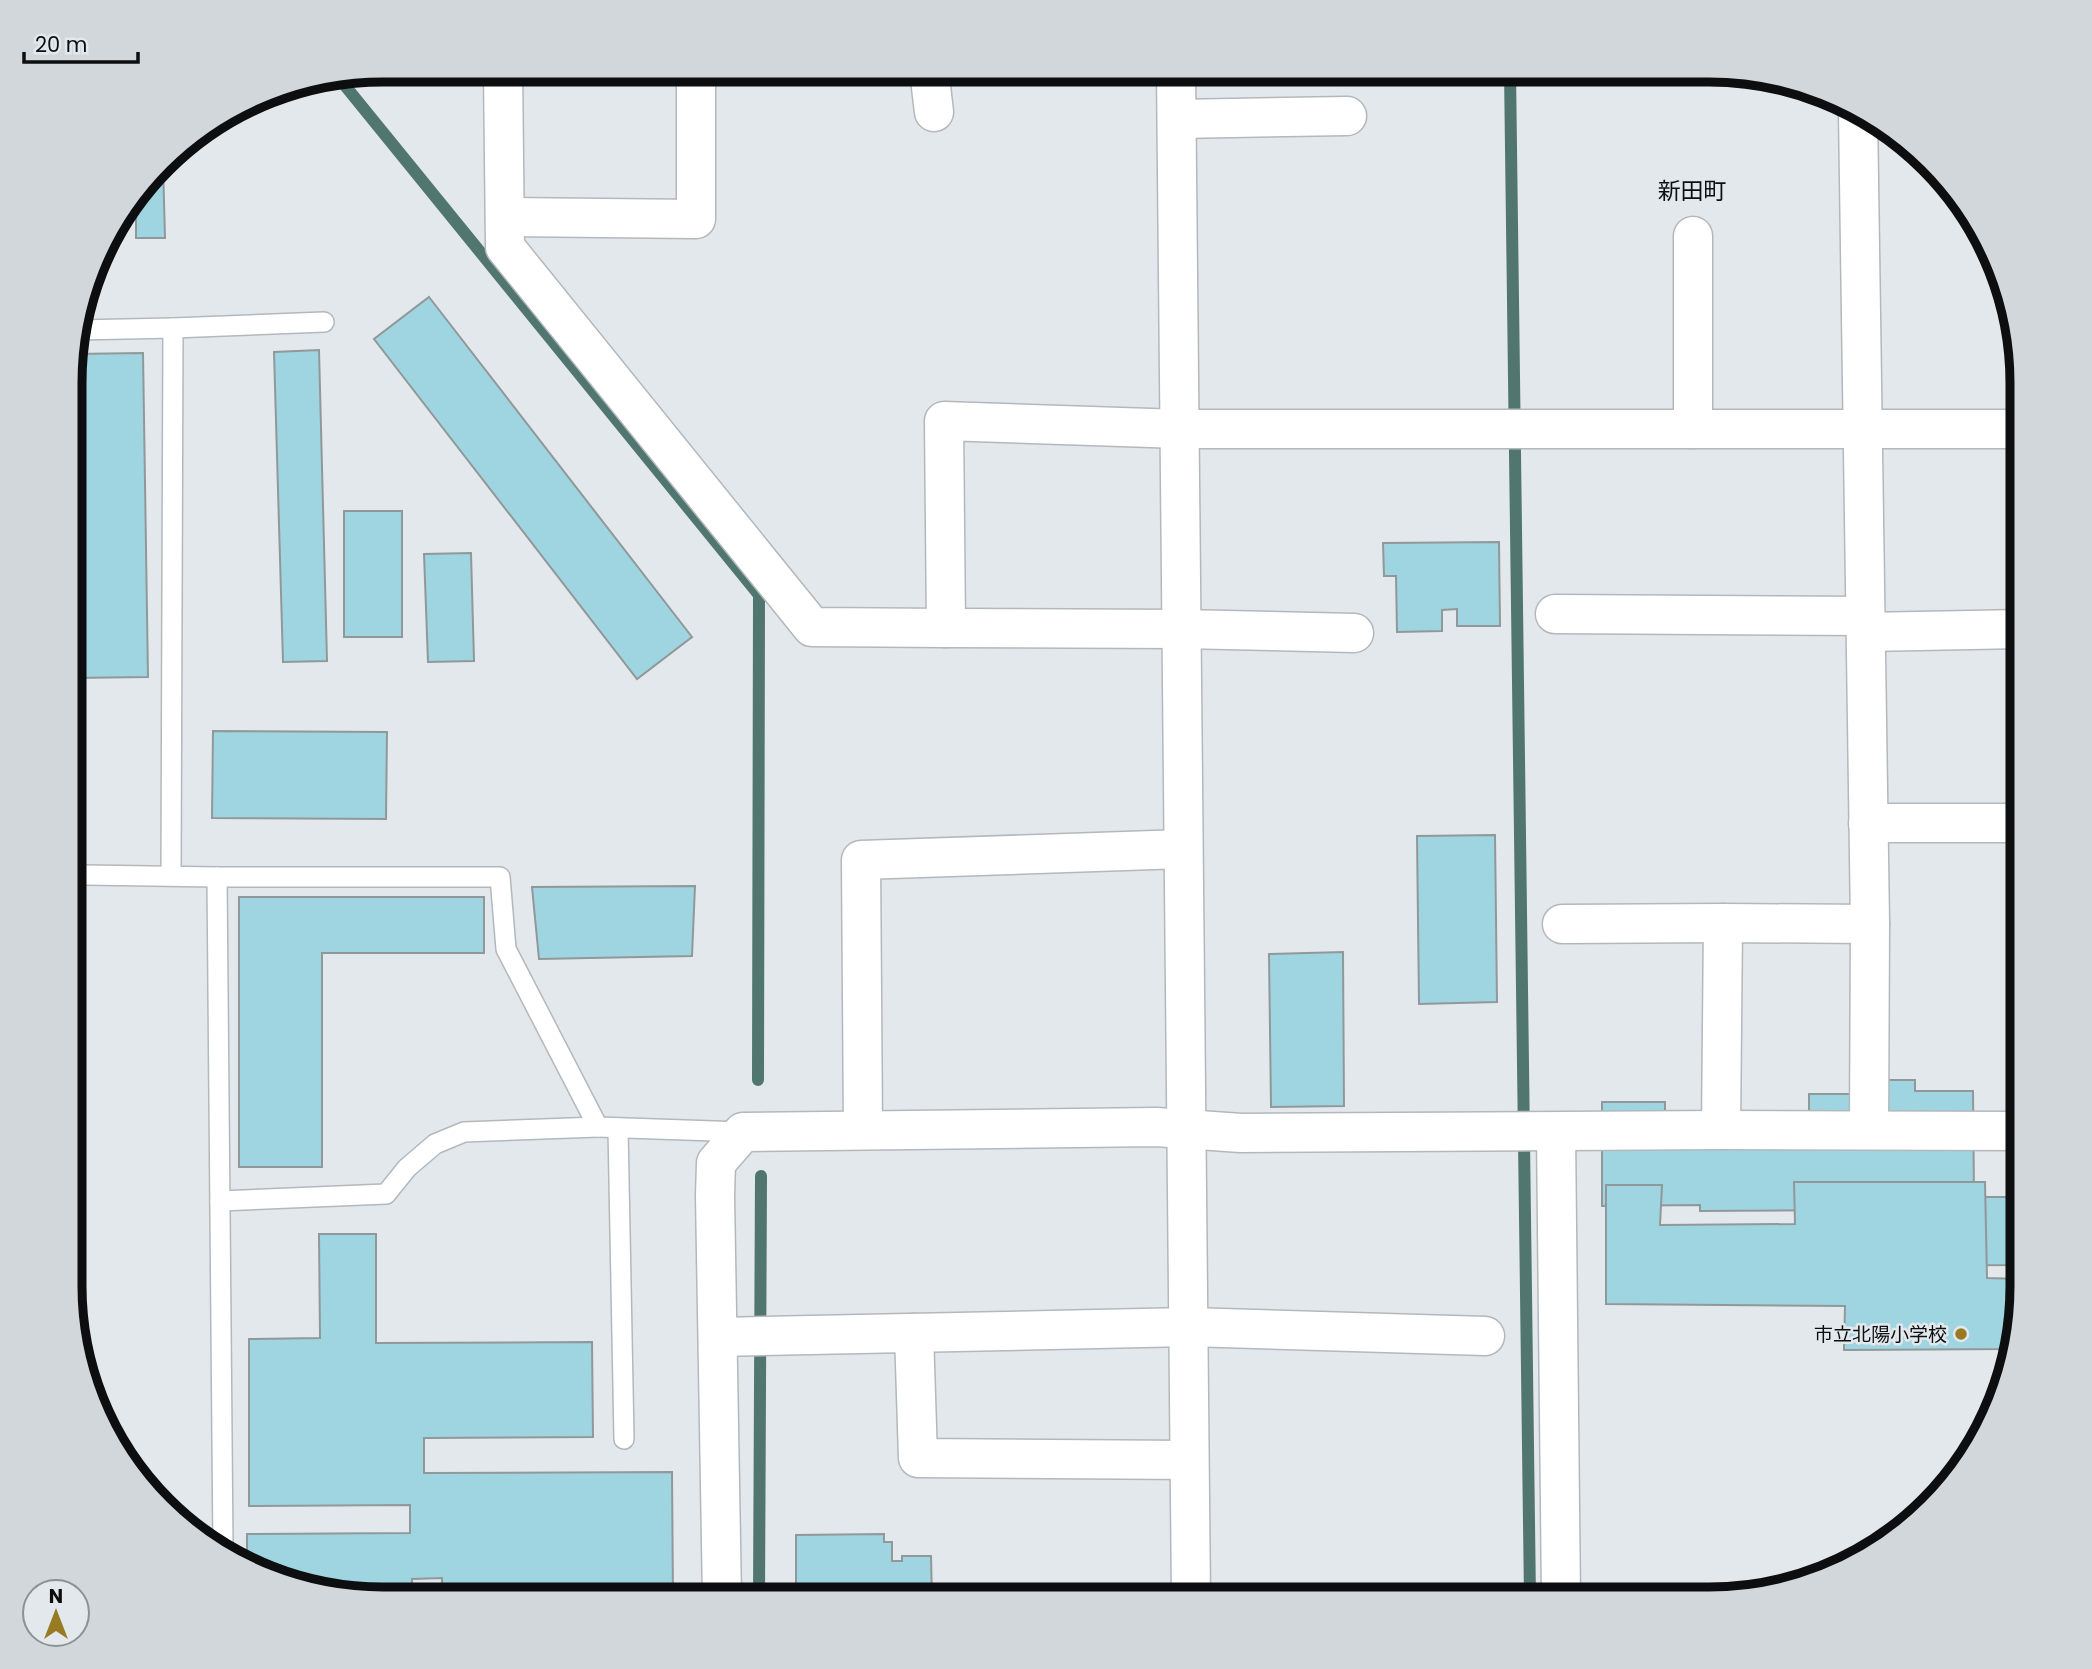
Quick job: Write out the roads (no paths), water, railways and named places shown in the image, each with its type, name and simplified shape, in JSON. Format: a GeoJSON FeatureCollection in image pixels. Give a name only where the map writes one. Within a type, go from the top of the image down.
{"type":"FeatureCollection","features":[{"type":"Feature","properties":{"kind":"street"},"geometry":{"type":"LineString","coordinates":[[503,82],[505,247],[812,627],[1354,633]]}},
{"type":"Feature","properties":{"kind":"street"},"geometry":{"type":"LineString","coordinates":[[505,217],[696,219],[696,82]]}},
{"type":"Feature","properties":{"kind":"street"},"geometry":{"type":"LineString","coordinates":[[930,82],[934,112]]}},
{"type":"Feature","properties":{"kind":"street"},"geometry":{"type":"LineString","coordinates":[[1176,82],[1191,1587]]}},
{"type":"Feature","properties":{"kind":"street"},"geometry":{"type":"LineString","coordinates":[[1177,119],[1347,116]]}},
{"type":"Feature","properties":{"kind":"street"},"geometry":{"type":"LineString","coordinates":[[1858,123],[1870,924],[1869,1130]]}},
{"type":"Feature","properties":{"kind":"street"},"geometry":{"type":"LineString","coordinates":[[1693,236],[1693,429]]}},
{"type":"Feature","properties":{"kind":"street"},"geometry":{"type":"LineString","coordinates":[[946,628],[944,421],[1181,429],[2010,429]]}},
{"type":"Feature","properties":{"kind":"street"},"geometry":{"type":"LineString","coordinates":[[1555,614],[2010,629]]}},
{"type":"Feature","properties":{"kind":"street"},"geometry":{"type":"LineString","coordinates":[[1868,823],[2010,823]]}},
{"type":"Feature","properties":{"kind":"street"},"geometry":{"type":"LineString","coordinates":[[863,1130],[861,860],[1183,849]]}},
{"type":"Feature","properties":{"kind":"street"},"geometry":{"type":"LineString","coordinates":[[1721,1130],[1723,923]]}},
{"type":"Feature","properties":{"kind":"street"},"geometry":{"type":"LineString","coordinates":[[1562,924],[1870,924]]}},
{"type":"Feature","properties":{"kind":"street"},"geometry":{"type":"LineString","coordinates":[[723,1587],[746,1336],[715,1196],[716,1163],[743,1132],[1156,1127],[1241,1133],[2010,1131]]}},
{"type":"Feature","properties":{"kind":"street"},"geometry":{"type":"LineString","coordinates":[[1536,1132],[1561,1587]]}},
{"type":"Feature","properties":{"kind":"street"},"geometry":{"type":"LineString","coordinates":[[746,1336],[1189,1327],[1485,1336]]}},
{"type":"Feature","properties":{"kind":"street"},"geometry":{"type":"LineString","coordinates":[[914,1333],[918,1458],[1189,1460]]}},
{"type":"Feature","properties":{"kind":"lane"},"geometry":{"type":"LineString","coordinates":[[87,330],[324,322]]}},
{"type":"Feature","properties":{"kind":"lane"},"geometry":{"type":"LineString","coordinates":[[171,876],[173,328]]}},
{"type":"Feature","properties":{"kind":"lane"},"geometry":{"type":"LineString","coordinates":[[85,875],[500,877],[506,949],[598,1126]]}},
{"type":"Feature","properties":{"kind":"lane"},"geometry":{"type":"LineString","coordinates":[[217,877],[223,1540]]}},
{"type":"Feature","properties":{"kind":"lane"},"geometry":{"type":"LineString","coordinates":[[220,1201],[386,1194],[407,1168],[435,1144],[464,1132],[598,1126],[743,1132]]}},
{"type":"Feature","properties":{"kind":"lane"},"geometry":{"type":"LineString","coordinates":[[618,1128],[624,1439]]}},
{"type":"Feature","properties":{"kind":"waterway"},"geometry":{"type":"LineString","coordinates":[[1510,82],[1530,1587]]}},
{"type":"Feature","properties":{"kind":"waterway"},"geometry":{"type":"LineString","coordinates":[[344,85],[759,595],[758,1080]]}},
{"type":"Feature","properties":{"kind":"waterway"},"geometry":{"type":"LineString","coordinates":[[759,1587],[761,1176]]}},
{"type":"Feature","properties":{"kind":"place","name":"市立北陽小学校"},"geometry":{"type":"Point","coordinates":[1961,1334]}},
{"type":"Feature","properties":{"kind":"district","name":"新田町"},"geometry":{"type":"Point","coordinates":[1692,191]}}]}
